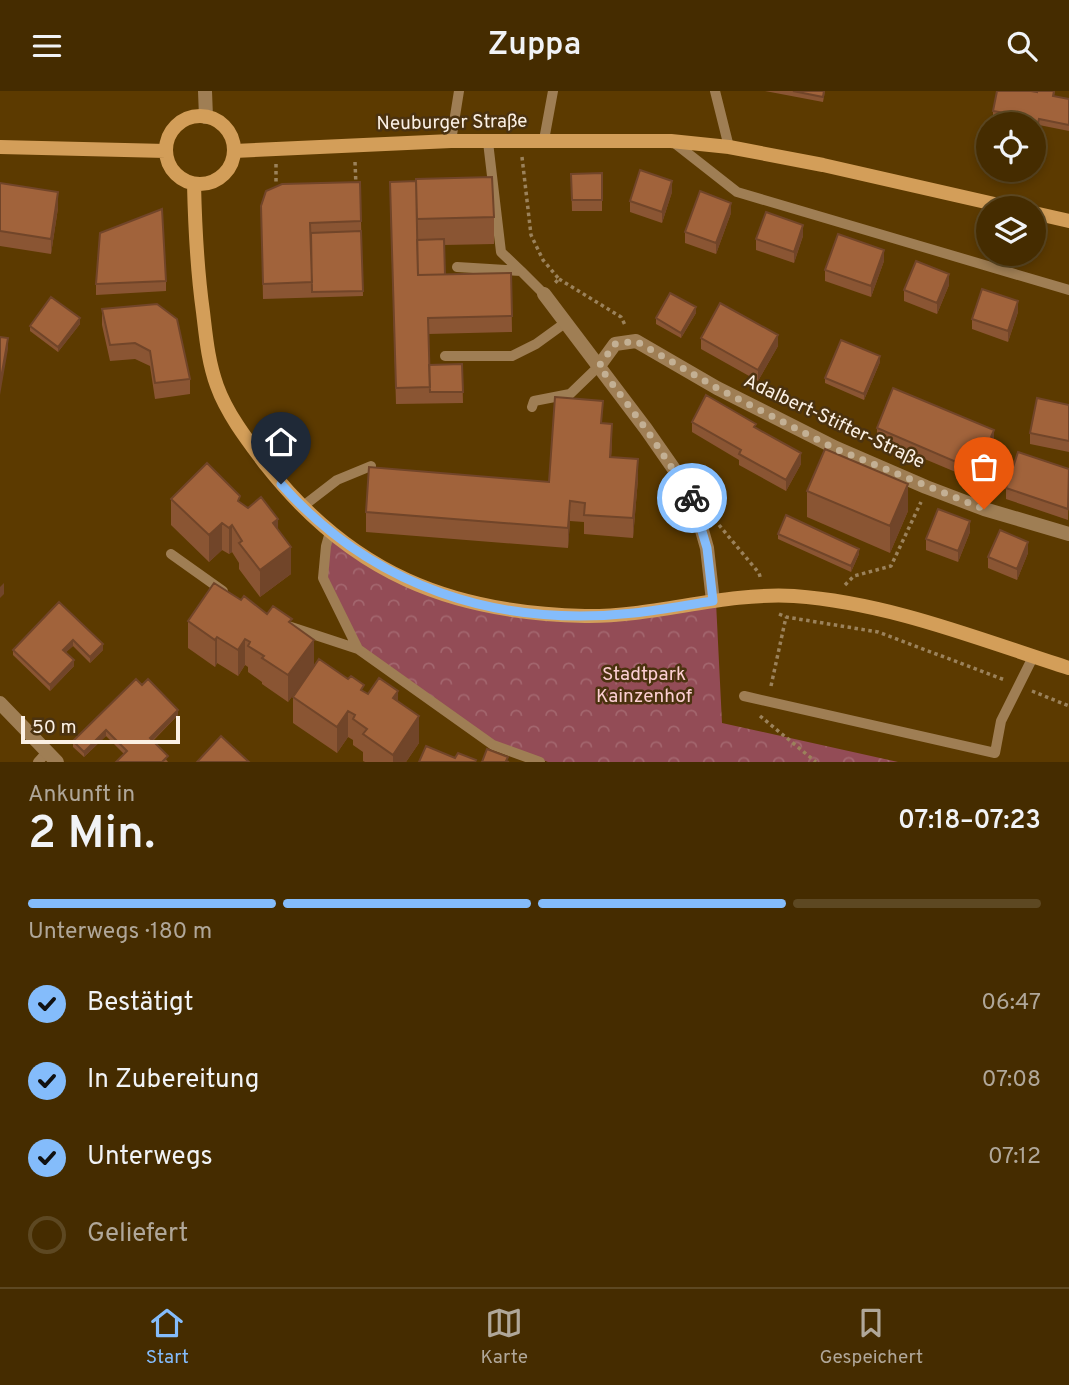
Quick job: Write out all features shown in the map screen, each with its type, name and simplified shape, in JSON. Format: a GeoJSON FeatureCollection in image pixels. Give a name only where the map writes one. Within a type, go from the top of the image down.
{"type":"FeatureCollection","features":[{"type":"Feature","properties":{"kind":"street"},"geometry":{"type":"LineString","coordinates":[[205,91],[206,117]]}},
{"type":"Feature","properties":{"kind":"street"},"geometry":{"type":"LineString","coordinates":[[196,117],[206,117],[223,125],[233,142],[232,163],[226,173],[217,180],[194,184],[174,173],[168,162],[167,141],[178,124],[196,117]]}},
{"type":"Feature","properties":{"kind":"street","name":"Neuburger Straße"},"geometry":{"type":"LineString","coordinates":[[234,151],[451,141],[671,141],[729,147],[976,200]]}},
{"type":"Feature","properties":{"kind":"street"},"geometry":{"type":"LineString","coordinates":[[0,147],[166,151]]}},
{"type":"Feature","properties":{"kind":"street"},"geometry":{"type":"LineString","coordinates":[[194,184],[195,253],[208,354],[218,389],[259,456],[302,507],[363,556],[423,587],[465,602],[500,610],[589,616],[634,613],[765,595],[832,599],[937,624],[1069,668]]}},
{"type":"Feature","properties":{"kind":"street"},"geometry":{"type":"LineString","coordinates":[[1046,216],[1069,221]]}},
{"type":"Feature","properties":{"kind":"street"},"geometry":{"type":"LineString","coordinates":[[544,294],[692,495],[707,548],[713,601]]}},
{"type":"Feature","properties":{"kind":"street"},"geometry":{"type":"LineString","coordinates":[[599,366],[615,344],[636,341]]}},
{"type":"Feature","properties":{"kind":"street","name":"Adalbert-Stifter-Straße"},"geometry":{"type":"LineString","coordinates":[[636,341],[717,388],[836,449],[984,509],[1069,534]]}},
{"type":"Feature","properties":{"kind":"street"},"geometry":{"type":"LineString","coordinates":[[0,703],[47,759]]}},
{"type":"Feature","properties":{"kind":"lane"},"geometry":{"type":"LineString","coordinates":[[451,141],[459,91]]}},
{"type":"Feature","properties":{"kind":"lane"},"geometry":{"type":"LineString","coordinates":[[544,140],[554,91]]}},
{"type":"Feature","properties":{"kind":"lane"},"geometry":{"type":"LineString","coordinates":[[715,91],[729,147]]}},
{"type":"Feature","properties":{"kind":"lane"},"geometry":{"type":"LineString","coordinates":[[671,141],[737,192],[1069,290]]}},
{"type":"Feature","properties":{"kind":"lane"},"geometry":{"type":"LineString","coordinates":[[488,142],[500,252],[544,294]]}},
{"type":"Feature","properties":{"kind":"lane"},"geometry":{"type":"LineString","coordinates":[[457,267],[521,271]]}},
{"type":"Feature","properties":{"kind":"lane"},"geometry":{"type":"LineString","coordinates":[[445,356],[512,356],[536,344],[565,323]]}},
{"type":"Feature","properties":{"kind":"lane"},"geometry":{"type":"LineString","coordinates":[[532,407],[534,401],[570,394],[599,366]]}},
{"type":"Feature","properties":{"kind":"lane"},"geometry":{"type":"LineString","coordinates":[[302,507],[337,480],[371,466]]}},
{"type":"Feature","properties":{"kind":"lane"},"geometry":{"type":"LineString","coordinates":[[330,532],[323,578],[358,649]]}},
{"type":"Feature","properties":{"kind":"lane"},"geometry":{"type":"LineString","coordinates":[[170,555],[237,601]]}},
{"type":"Feature","properties":{"kind":"lane"},"geometry":{"type":"LineString","coordinates":[[284,624],[358,649],[493,745],[540,762]]}},
{"type":"Feature","properties":{"kind":"lane"},"geometry":{"type":"LineString","coordinates":[[744,696],[995,753],[1001,721],[1033,657]]}},
{"type":"Feature","properties":{"kind":"path"},"geometry":{"type":"LineString","coordinates":[[520,141],[531,235],[543,260],[559,279],[621,317],[636,341]]}},
{"type":"Feature","properties":{"kind":"path"},"geometry":{"type":"LineString","coordinates":[[355,145],[356,188]]}},
{"type":"Feature","properties":{"kind":"path"},"geometry":{"type":"LineString","coordinates":[[544,294],[559,279]]}},
{"type":"Feature","properties":{"kind":"path"},"geometry":{"type":"LineString","coordinates":[[832,599],[853,576],[891,566],[919,504]]}},
{"type":"Feature","properties":{"kind":"path"},"geometry":{"type":"LineString","coordinates":[[715,519],[758,573],[765,595],[779,614],[878,632],[1069,706]]}},
{"type":"Feature","properties":{"kind":"path"},"geometry":{"type":"LineString","coordinates":[[786,617],[760,717],[816,762]]}},
{"type":"Feature","properties":{"kind":"green space","name":"Stadtpark Kainzenhof"},"geometry":{"type":"Polygon","coordinates":[[[330,532],[411,582],[500,611],[605,615],[716,602],[722,723],[898,762],[548,762],[494,742],[359,649],[326,579],[330,532]]]}},
{"type":"Feature","properties":{"kind":"building"},"geometry":{"type":"Polygon","coordinates":[[[793,91],[824,91],[823,97],[793,91]]]}},
{"type":"Feature","properties":{"kind":"building"},"geometry":{"type":"Polygon","coordinates":[[[997,91],[1054,91],[1053,96],[1069,99],[1069,125],[1046,120],[1046,112],[993,111],[997,91]]]}},
{"type":"Feature","properties":{"kind":"building"},"geometry":{"type":"Polygon","coordinates":[[[640,170],[672,181],[662,212],[630,201],[640,170]]]}},
{"type":"Feature","properties":{"kind":"building"},"geometry":{"type":"Polygon","coordinates":[[[602,173],[602,200],[572,200],[571,174],[602,173]]]}},
{"type":"Feature","properties":{"kind":"building"},"geometry":{"type":"Polygon","coordinates":[[[492,177],[494,217],[417,219],[416,179],[492,177]]]}},
{"type":"Feature","properties":{"kind":"building"},"geometry":{"type":"Polygon","coordinates":[[[416,181],[418,275],[511,273],[512,316],[428,318],[430,387],[396,388],[390,182],[416,181]]]}},
{"type":"Feature","properties":{"kind":"building"},"geometry":{"type":"Polygon","coordinates":[[[360,182],[361,221],[310,223],[312,282],[263,284],[261,206],[266,191],[282,184],[360,182]]]}},
{"type":"Feature","properties":{"kind":"building"},"geometry":{"type":"Polygon","coordinates":[[[0,183],[58,192],[51,239],[0,231],[0,183]]]}},
{"type":"Feature","properties":{"kind":"building"},"geometry":{"type":"Polygon","coordinates":[[[700,191],[731,203],[716,243],[685,232],[700,191]]]}},
{"type":"Feature","properties":{"kind":"building"},"geometry":{"type":"Polygon","coordinates":[[[162,209],[166,281],[96,284],[100,233],[162,209]]]}},
{"type":"Feature","properties":{"kind":"building"},"geometry":{"type":"Polygon","coordinates":[[[766,212],[803,225],[794,252],[756,239],[766,212]]]}},
{"type":"Feature","properties":{"kind":"building"},"geometry":{"type":"Polygon","coordinates":[[[361,231],[363,291],[312,292],[311,233],[361,231]]]}},
{"type":"Feature","properties":{"kind":"building"},"geometry":{"type":"Polygon","coordinates":[[[838,234],[884,250],[871,286],[825,270],[838,234]]]}},
{"type":"Feature","properties":{"kind":"building"},"geometry":{"type":"Polygon","coordinates":[[[444,239],[445,275],[418,275],[417,240],[444,239]]]}},
{"type":"Feature","properties":{"kind":"building"},"geometry":{"type":"Polygon","coordinates":[[[916,261],[949,274],[937,303],[904,290],[916,261]]]}},
{"type":"Feature","properties":{"kind":"building"},"geometry":{"type":"Polygon","coordinates":[[[982,289],[1018,301],[1008,331],[972,319],[982,289]]]}},
{"type":"Feature","properties":{"kind":"building"},"geometry":{"type":"Polygon","coordinates":[[[670,293],[696,307],[681,333],[656,318],[670,293]]]}},
{"type":"Feature","properties":{"kind":"building"},"geometry":{"type":"Polygon","coordinates":[[[51,297],[80,318],[58,347],[30,326],[51,297]]]}},
{"type":"Feature","properties":{"kind":"building"},"geometry":{"type":"Polygon","coordinates":[[[720,303],[778,335],[758,370],[701,338],[720,303]]]}},
{"type":"Feature","properties":{"kind":"building"},"geometry":{"type":"Polygon","coordinates":[[[157,304],[177,319],[190,379],[155,383],[150,351],[135,343],[110,345],[102,309],[157,304]]]}},
{"type":"Feature","properties":{"kind":"building"},"geometry":{"type":"Polygon","coordinates":[[[0,337],[8,338],[0,384],[0,337]]]}},
{"type":"Feature","properties":{"kind":"building"},"geometry":{"type":"Polygon","coordinates":[[[841,340],[880,356],[864,394],[825,378],[841,340]]]}},
{"type":"Feature","properties":{"kind":"building"},"geometry":{"type":"Polygon","coordinates":[[[462,364],[463,392],[430,392],[429,365],[462,364]]]}},
{"type":"Feature","properties":{"kind":"building"},"geometry":{"type":"Polygon","coordinates":[[[893,388],[994,430],[977,471],[877,428],[893,388]]]}},
{"type":"Feature","properties":{"kind":"building"},"geometry":{"type":"Polygon","coordinates":[[[706,395],[756,424],[754,427],[801,453],[786,480],[739,454],[741,450],[692,422],[706,395]]]}},
{"type":"Feature","properties":{"kind":"building"},"geometry":{"type":"Polygon","coordinates":[[[555,397],[603,401],[601,423],[612,424],[610,457],[638,459],[633,518],[584,515],[585,503],[570,501],[568,528],[366,512],[369,467],[549,482],[555,397]]]}},
{"type":"Feature","properties":{"kind":"building"},"geometry":{"type":"Polygon","coordinates":[[[1037,398],[1069,405],[1069,441],[1030,433],[1037,398]]]}},
{"type":"Feature","properties":{"kind":"building"},"geometry":{"type":"Polygon","coordinates":[[[825,449],[908,484],[890,526],[807,491],[825,449]]]}},
{"type":"Feature","properties":{"kind":"building"},"geometry":{"type":"Polygon","coordinates":[[[1018,452],[1069,469],[1068,509],[1006,488],[1018,452]]]}},
{"type":"Feature","properties":{"kind":"building"},"geometry":{"type":"Polygon","coordinates":[[[207,463],[240,496],[238,501],[248,508],[261,497],[278,519],[273,523],[291,547],[260,570],[239,543],[242,541],[232,525],[229,528],[222,523],[209,535],[171,499],[207,463]]]}},
{"type":"Feature","properties":{"kind":"building"},"geometry":{"type":"Polygon","coordinates":[[[938,509],[970,521],[958,551],[926,539],[938,509]]]}},
{"type":"Feature","properties":{"kind":"building"},"geometry":{"type":"Polygon","coordinates":[[[786,515],[859,549],[851,566],[778,534],[786,515]]]}},
{"type":"Feature","properties":{"kind":"building"},"geometry":{"type":"Polygon","coordinates":[[[1000,530],[1028,542],[1017,569],[988,557],[1000,530]]]}},
{"type":"Feature","properties":{"kind":"building"},"geometry":{"type":"Polygon","coordinates":[[[214,583],[241,600],[244,596],[267,614],[273,606],[292,619],[289,622],[314,640],[288,675],[262,658],[264,656],[248,646],[250,642],[245,639],[238,650],[217,637],[215,640],[188,621],[214,583]]]}},
{"type":"Feature","properties":{"kind":"building"},"geometry":{"type":"Polygon","coordinates":[[[59,602],[103,644],[90,657],[73,640],[63,650],[74,660],[50,685],[13,650],[59,602]]]}},
{"type":"Feature","properties":{"kind":"building"},"geometry":{"type":"Polygon","coordinates":[[[319,659],[348,679],[351,676],[364,685],[361,690],[368,694],[379,678],[398,691],[393,698],[419,716],[393,755],[363,734],[367,729],[353,719],[355,715],[348,711],[337,727],[293,697],[319,659]]]}},
{"type":"Feature","properties":{"kind":"building"},"geometry":{"type":"Polygon","coordinates":[[[136,679],[142,685],[148,679],[178,710],[150,738],[168,756],[162,762],[116,762],[127,751],[106,730],[84,752],[73,741],[136,679]]]}},
{"type":"Feature","properties":{"kind":"building"},"geometry":{"type":"Polygon","coordinates":[[[221,736],[249,762],[197,762],[221,736]]]}},
{"type":"Feature","properties":{"kind":"building"},"geometry":{"type":"Polygon","coordinates":[[[426,746],[455,758],[458,753],[476,760],[419,762],[426,746]]]}},
{"type":"Feature","properties":{"kind":"building"},"geometry":{"type":"Polygon","coordinates":[[[487,749],[508,757],[506,761],[509,762],[482,762],[487,749]]]}},
{"type":"Feature","properties":{"kind":"way so far"},"geometry":{"type":"LineString","coordinates":[[692,498],[646,429],[599,366],[615,344],[636,341],[717,388],[836,449],[984,509]]}},
{"type":"Feature","properties":{"kind":"route"},"geometry":{"type":"LineString","coordinates":[[281,484],[330,532],[363,556],[423,587],[465,602],[500,610],[589,616],[634,613],[713,601],[707,548],[692,498]]}}]}
